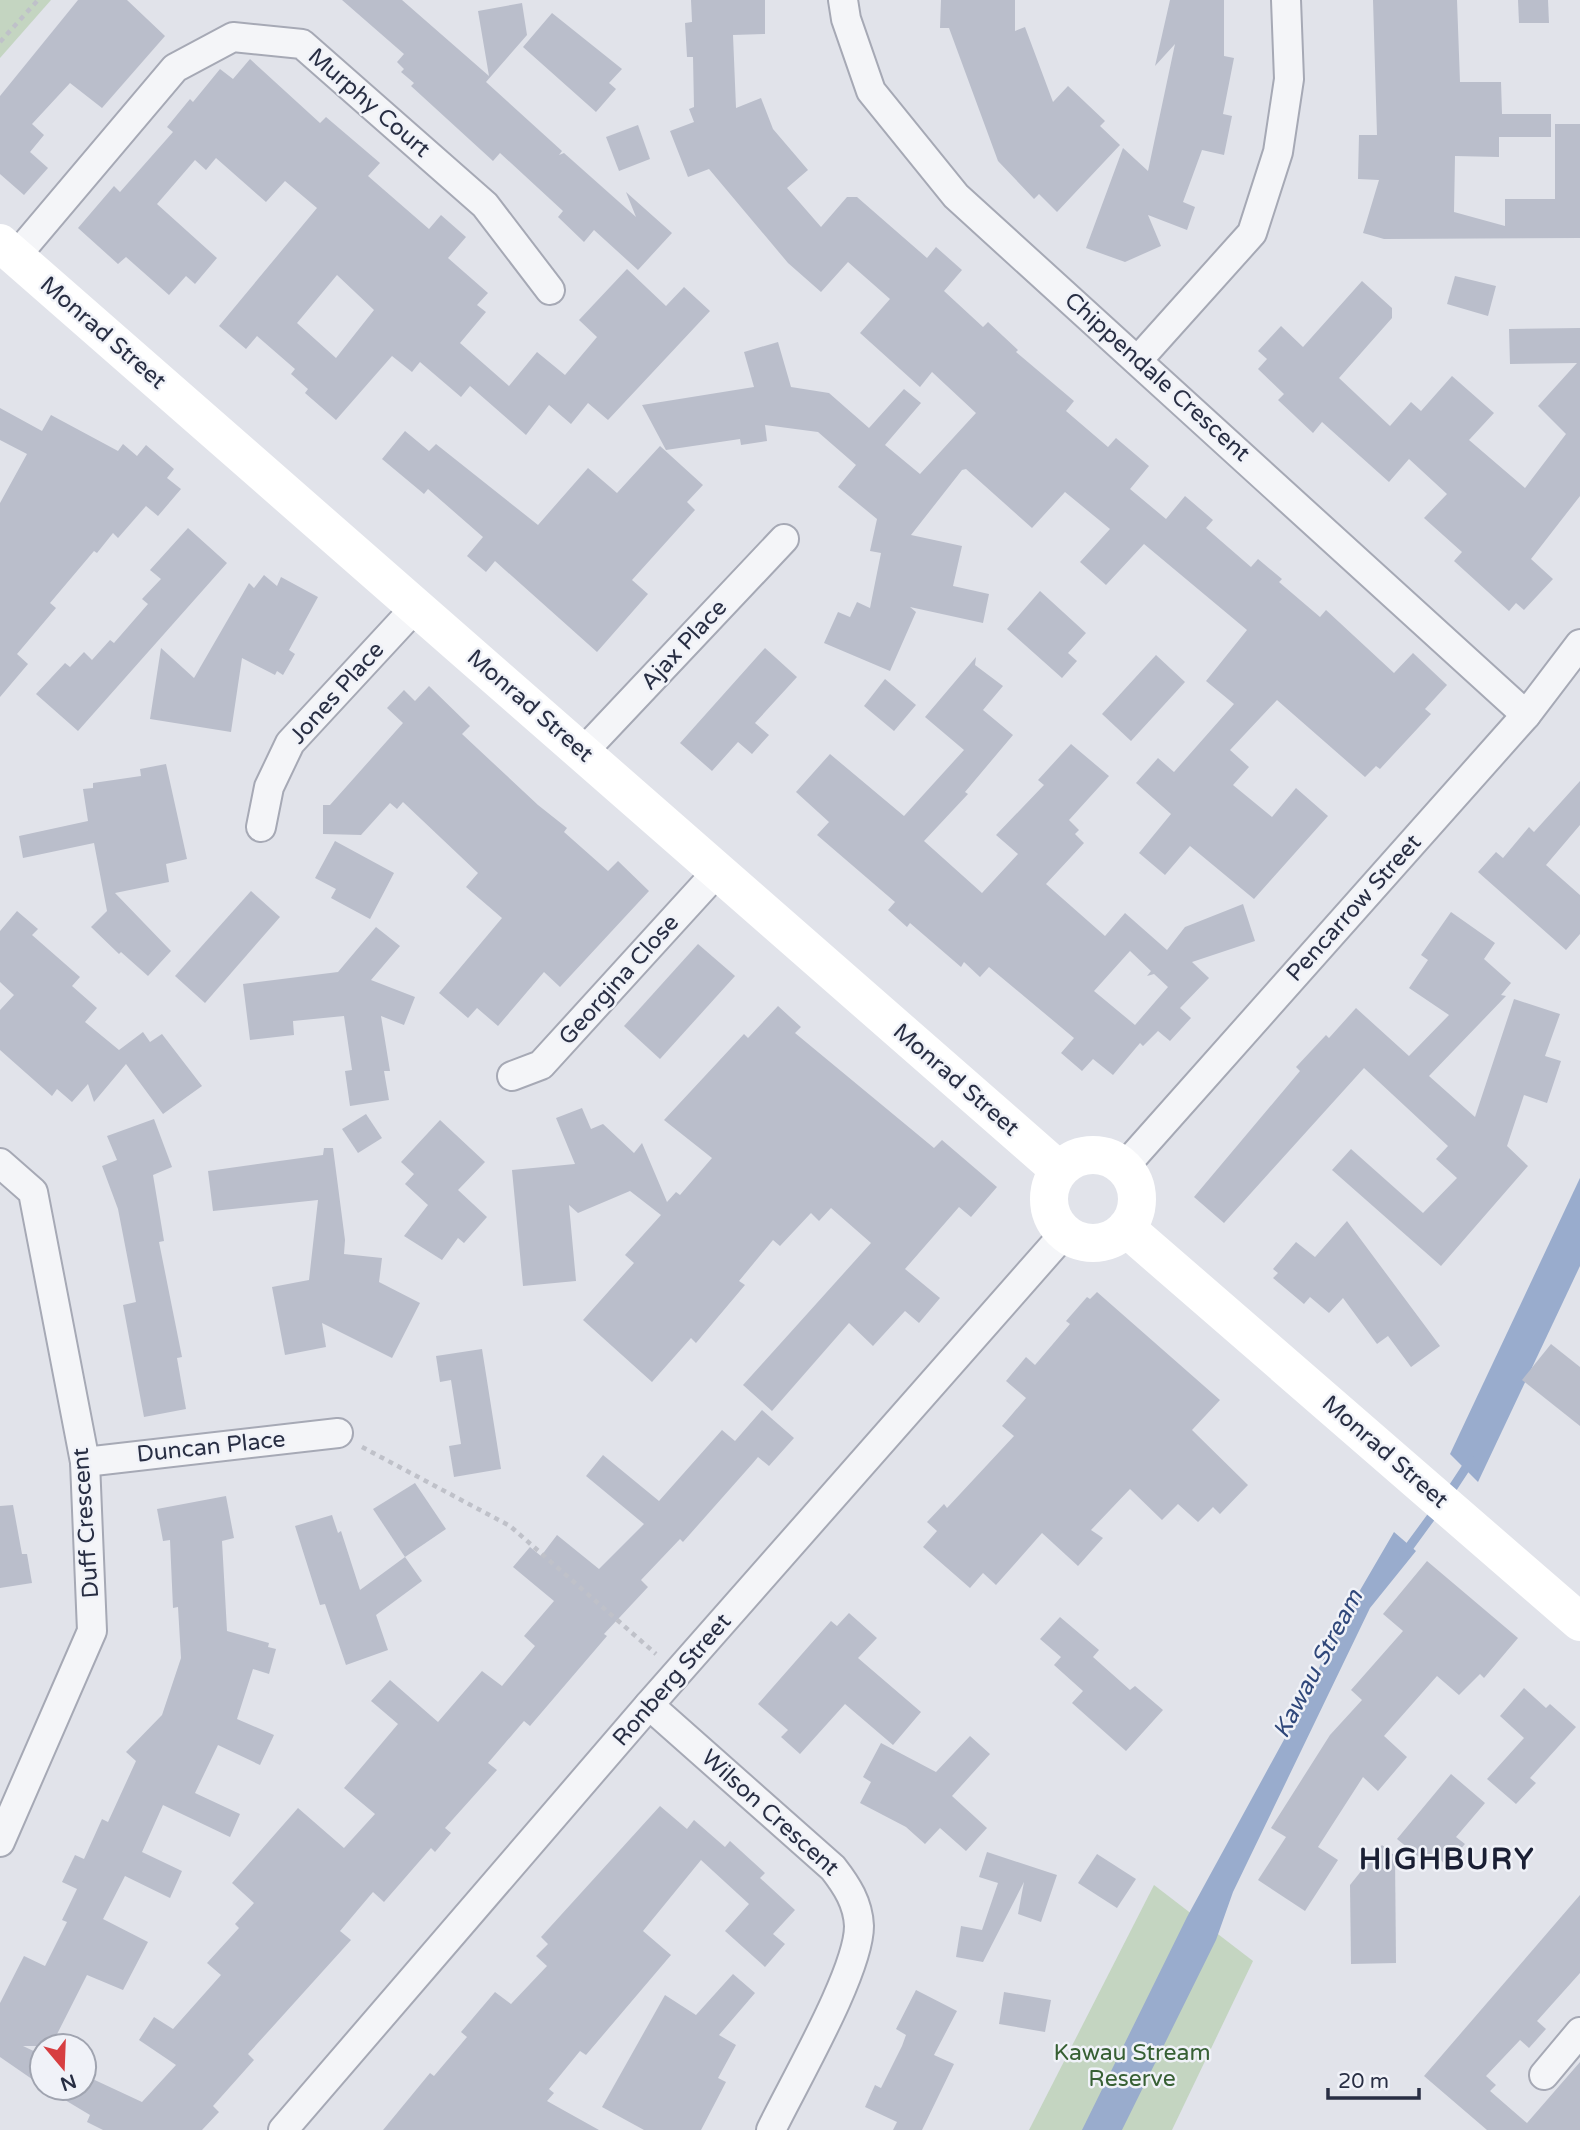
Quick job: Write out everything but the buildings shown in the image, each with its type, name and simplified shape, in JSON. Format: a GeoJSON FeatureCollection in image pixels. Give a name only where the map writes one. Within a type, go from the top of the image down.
{"type":"FeatureCollection","features":[{"type":"Feature","properties":{"kind":"street","name":"Chippendale Crescent"},"geometry":{"type":"LineString","coordinates":[[843,0],[846,19],[871,91],[956,196],[1526,715]]}},
{"type":"Feature","properties":{"kind":"street"},"geometry":{"type":"LineString","coordinates":[[1138,360],[1252,233],[1278,152],[1287,91],[1286,0]]}},
{"type":"Feature","properties":{"kind":"street","name":"Murphy Court"},"geometry":{"type":"LineString","coordinates":[[8,250],[175,68],[233,37],[302,44],[485,205],[550,290]]}},
{"type":"Feature","properties":{"kind":"street","name":"Monrad Street"},"geometry":{"type":"LineString","coordinates":[[8,250],[1059,1170]]}},
{"type":"Feature","properties":{"kind":"street","name":"Ajax Place"},"geometry":{"type":"LineString","coordinates":[[583,752],[784,539]]}},
{"type":"Feature","properties":{"kind":"street","name":"Jones Place"},"geometry":{"type":"LineString","coordinates":[[261,827],[269,787],[290,743],[415,608]]}},
{"type":"Feature","properties":{"kind":"street","name":"Pencarrow Street"},"geometry":{"type":"LineString","coordinates":[[1124,1167],[1526,715],[1580,644]]}},
{"type":"Feature","properties":{"kind":"street","name":"Georgina Close"},"geometry":{"type":"LineString","coordinates":[[512,1076],[541,1065],[717,872]]}},
{"type":"Feature","properties":{"kind":"street"},"geometry":{"type":"LineString","coordinates":[[1091,1155],[1112,1159],[1124,1167],[1132,1177],[1138,1204],[1126,1228],[1103,1243],[1076,1241],[1064,1234],[1055,1223],[1049,1203],[1052,1182],[1059,1170],[1070,1161],[1091,1155]]}},
{"type":"Feature","properties":{"kind":"street","name":"Duff Crescent"},"geometry":{"type":"LineString","coordinates":[[0,1163],[33,1192],[85,1462],[92,1631],[0,1842]]}},
{"type":"Feature","properties":{"kind":"street","name":"Monrad Street"},"geometry":{"type":"LineString","coordinates":[[1126,1228],[1580,1622]]}},
{"type":"Feature","properties":{"kind":"street","name":"Ronberg Street"},"geometry":{"type":"LineString","coordinates":[[283,2130],[649,1705],[1064,1234]]}},
{"type":"Feature","properties":{"kind":"street","name":"Duncan Place"},"geometry":{"type":"LineString","coordinates":[[85,1462],[338,1433]]}},
{"type":"Feature","properties":{"kind":"street","name":"Wilson Crescent"},"geometry":{"type":"LineString","coordinates":[[649,1705],[833,1868],[850,1890],[857,1911],[857,1945],[851,1966],[771,2130]]}},
{"type":"Feature","properties":{"kind":"street"},"geometry":{"type":"LineString","coordinates":[[1544,2075],[1580,2032]]}},
{"type":"Feature","properties":{"kind":"path"},"geometry":{"type":"LineString","coordinates":[[0,43],[38,0]]}},
{"type":"Feature","properties":{"kind":"path"},"geometry":{"type":"LineString","coordinates":[[338,1433],[510,1526],[678,1673]]}},
{"type":"Feature","properties":{"kind":"green space"},"geometry":{"type":"Polygon","coordinates":[[[0,0],[51,0],[0,58],[0,0]]]}},
{"type":"Feature","properties":{"kind":"green space","name":"Kawau Stream Reserve"},"geometry":{"type":"Polygon","coordinates":[[[1154,1885],[1253,1961],[1172,2130],[1029,2130],[1154,1885]]]}},
{"type":"Feature","properties":{"kind":"water"},"geometry":{"type":"Polygon","coordinates":[[[1580,1178],[1580,1266],[1478,1482],[1450,1454],[1580,1178]]]}},
{"type":"Feature","properties":{"kind":"water"},"geometry":{"type":"Polygon","coordinates":[[[1394,1532],[1416,1551],[1370,1608],[1233,1892],[1216,1940],[1122,2130],[1082,2130],[1187,1917],[1292,1725],[1338,1628],[1394,1532]]]}},
{"type":"Feature","properties":{"kind":"waterway","name":"Kawau Stream"},"geometry":{"type":"LineString","coordinates":[[1448,1495],[1471,1460]]}},
{"type":"Feature","properties":{"kind":"waterway","name":"Kawau Stream"},"geometry":{"type":"LineString","coordinates":[[1404,1554],[1437,1509]]}},
{"type":"Feature","properties":{"kind":"district","name":"HIGHBURY"},"geometry":{"type":"Point","coordinates":[1447,1859]}}]}
